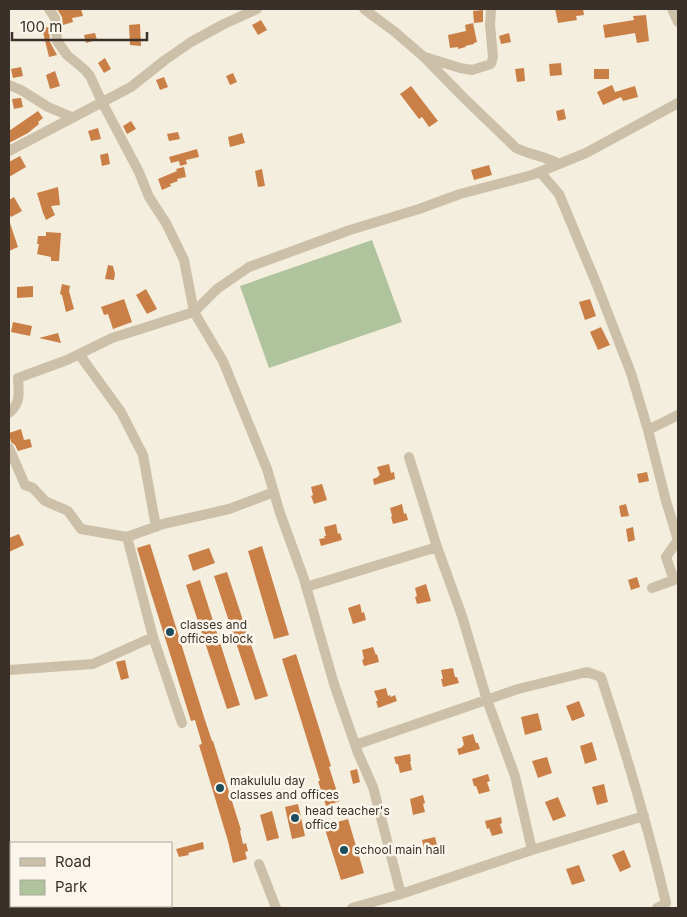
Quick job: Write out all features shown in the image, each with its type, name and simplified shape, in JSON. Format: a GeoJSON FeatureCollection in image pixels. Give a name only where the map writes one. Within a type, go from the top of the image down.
{"type":"FeatureCollection","features":[{"type":"Feature","properties":{"kind":"street"},"geometry":{"type":"LineString","coordinates":[[49,9],[55,18],[57,41],[67,55],[90,76],[139,172],[149,197],[166,224],[184,260],[194,312],[223,361],[267,469],[306,587],[334,684],[373,788],[401,894]]}},
{"type":"Feature","properties":{"kind":"street"},"geometry":{"type":"LineString","coordinates":[[9,151],[131,87],[191,42],[257,9]]}},
{"type":"Feature","properties":{"kind":"street"},"geometry":{"type":"LineString","coordinates":[[364,9],[424,57],[516,148],[559,164]]}},
{"type":"Feature","properties":{"kind":"street"},"geometry":{"type":"LineString","coordinates":[[424,57],[472,70],[491,64],[493,57],[490,25],[491,9]]}},
{"type":"Feature","properties":{"kind":"street"},"geometry":{"type":"LineString","coordinates":[[672,9],[678,22]]}},
{"type":"Feature","properties":{"kind":"street"},"geometry":{"type":"LineString","coordinates":[[9,85],[21,90],[48,107],[72,117]]}},
{"type":"Feature","properties":{"kind":"street"},"geometry":{"type":"LineString","coordinates":[[9,413],[17,405],[19,394],[18,378],[67,360],[112,338],[194,312],[217,289],[249,267],[350,230],[419,209],[460,194],[540,172],[586,153],[678,103]]}},
{"type":"Feature","properties":{"kind":"street"},"geometry":{"type":"LineString","coordinates":[[540,172],[559,194],[631,373],[678,540],[666,557],[674,580],[652,588]]}},
{"type":"Feature","properties":{"kind":"street"},"geometry":{"type":"LineString","coordinates":[[79,354],[121,412],[143,455],[156,527]]}},
{"type":"Feature","properties":{"kind":"street"},"geometry":{"type":"LineString","coordinates":[[648,430],[678,415]]}},
{"type":"Feature","properties":{"kind":"street"},"geometry":{"type":"LineString","coordinates":[[9,448],[25,485],[33,488],[45,500],[68,511],[81,529],[127,537],[156,527],[230,509],[274,492]]}},
{"type":"Feature","properties":{"kind":"street"},"geometry":{"type":"LineString","coordinates":[[409,457],[437,547],[462,616],[487,700],[514,776],[532,850]]}},
{"type":"Feature","properties":{"kind":"street"},"geometry":{"type":"LineString","coordinates":[[127,537],[153,637],[182,723]]}},
{"type":"Feature","properties":{"kind":"street"},"geometry":{"type":"LineString","coordinates":[[306,587],[437,547]]}},
{"type":"Feature","properties":{"kind":"street"},"geometry":{"type":"LineString","coordinates":[[9,670],[93,664],[153,637]]}},
{"type":"Feature","properties":{"kind":"street"},"geometry":{"type":"LineString","coordinates":[[356,745],[518,689],[587,672],[601,677],[644,816],[666,903],[657,908]]}},
{"type":"Feature","properties":{"kind":"street"},"geometry":{"type":"LineString","coordinates":[[352,908],[644,816]]}},
{"type":"Feature","properties":{"kind":"street"},"geometry":{"type":"LineString","coordinates":[[260,864],[276,908]]}},
{"type":"Feature","properties":{"kind":"green space"},"geometry":{"type":"Polygon","coordinates":[[[372,240],[402,322],[269,368],[240,286],[372,240]]]}},
{"type":"Feature","properties":{"kind":"building"},"geometry":{"type":"Polygon","coordinates":[[[57,9],[81,9],[83,16],[72,18],[73,22],[63,25],[62,17],[57,9]]]}},
{"type":"Feature","properties":{"kind":"building"},"geometry":{"type":"Polygon","coordinates":[[[555,9],[583,9],[584,15],[576,16],[577,20],[558,23],[555,9]]]}},
{"type":"Feature","properties":{"kind":"building"},"geometry":{"type":"Polygon","coordinates":[[[483,10],[483,22],[474,23],[473,11],[483,10]]]}},
{"type":"Feature","properties":{"kind":"building"},"geometry":{"type":"Polygon","coordinates":[[[646,15],[649,41],[637,43],[635,33],[605,38],[603,25],[634,20],[633,16],[646,15]]]}},
{"type":"Feature","properties":{"kind":"building"},"geometry":{"type":"Polygon","coordinates":[[[261,20],[267,30],[258,35],[252,25],[261,20]]]}},
{"type":"Feature","properties":{"kind":"building"},"geometry":{"type":"Polygon","coordinates":[[[473,23],[477,42],[458,49],[458,47],[450,48],[448,35],[466,31],[465,25],[473,23]]]}},
{"type":"Feature","properties":{"kind":"building"},"geometry":{"type":"Polygon","coordinates":[[[140,24],[141,46],[130,45],[129,25],[140,24]]]}},
{"type":"Feature","properties":{"kind":"building"},"geometry":{"type":"Polygon","coordinates":[[[49,27],[50,42],[57,55],[49,57],[42,28],[49,27]]]}},
{"type":"Feature","properties":{"kind":"building"},"geometry":{"type":"Polygon","coordinates":[[[95,33],[97,40],[86,43],[84,35],[95,33]]]}},
{"type":"Feature","properties":{"kind":"building"},"geometry":{"type":"Polygon","coordinates":[[[509,33],[511,42],[501,44],[499,36],[509,33]]]}},
{"type":"Feature","properties":{"kind":"building"},"geometry":{"type":"Polygon","coordinates":[[[105,58],[111,69],[104,73],[98,63],[105,58]]]}},
{"type":"Feature","properties":{"kind":"building"},"geometry":{"type":"Polygon","coordinates":[[[561,63],[562,75],[550,76],[549,64],[561,63]]]}},
{"type":"Feature","properties":{"kind":"building"},"geometry":{"type":"Polygon","coordinates":[[[21,67],[23,76],[13,78],[11,69],[21,67]]]}},
{"type":"Feature","properties":{"kind":"building"},"geometry":{"type":"Polygon","coordinates":[[[524,68],[525,81],[517,82],[515,69],[524,68]]]}},
{"type":"Feature","properties":{"kind":"building"},"geometry":{"type":"Polygon","coordinates":[[[594,69],[609,69],[609,79],[594,79],[594,69]]]}},
{"type":"Feature","properties":{"kind":"building"},"geometry":{"type":"Polygon","coordinates":[[[55,71],[60,86],[50,89],[46,75],[55,71]]]}},
{"type":"Feature","properties":{"kind":"building"},"geometry":{"type":"Polygon","coordinates":[[[233,73],[237,82],[230,85],[226,76],[233,73]]]}},
{"type":"Feature","properties":{"kind":"building"},"geometry":{"type":"Polygon","coordinates":[[[164,77],[168,87],[160,90],[156,80],[164,77]]]}},
{"type":"Feature","properties":{"kind":"building"},"geometry":{"type":"Polygon","coordinates":[[[612,85],[615,92],[635,86],[638,97],[623,101],[621,97],[603,105],[597,92],[612,85]]]}},
{"type":"Feature","properties":{"kind":"building"},"geometry":{"type":"Polygon","coordinates":[[[411,86],[438,121],[429,127],[422,117],[419,119],[400,94],[411,86]]]}},
{"type":"Feature","properties":{"kind":"building"},"geometry":{"type":"Polygon","coordinates":[[[21,98],[23,107],[14,109],[12,99],[21,98]]]}},
{"type":"Feature","properties":{"kind":"building"},"geometry":{"type":"Polygon","coordinates":[[[564,109],[566,119],[558,121],[556,111],[564,109]]]}},
{"type":"Feature","properties":{"kind":"building"},"geometry":{"type":"Polygon","coordinates":[[[38,111],[43,118],[38,122],[39,124],[28,133],[9,143],[9,131],[38,111]]]}},
{"type":"Feature","properties":{"kind":"building"},"geometry":{"type":"Polygon","coordinates":[[[131,121],[136,129],[127,134],[123,126],[131,121]]]}},
{"type":"Feature","properties":{"kind":"building"},"geometry":{"type":"Polygon","coordinates":[[[98,128],[101,139],[91,141],[88,131],[98,128]]]}},
{"type":"Feature","properties":{"kind":"building"},"geometry":{"type":"Polygon","coordinates":[[[178,132],[180,139],[169,141],[167,134],[178,132]]]}},
{"type":"Feature","properties":{"kind":"building"},"geometry":{"type":"Polygon","coordinates":[[[242,133],[245,143],[230,147],[228,137],[242,133]]]}},
{"type":"Feature","properties":{"kind":"building"},"geometry":{"type":"Polygon","coordinates":[[[197,149],[199,157],[186,160],[187,164],[180,166],[179,161],[171,163],[169,157],[197,149]]]}},
{"type":"Feature","properties":{"kind":"building"},"geometry":{"type":"Polygon","coordinates":[[[108,153],[110,164],[102,166],[100,155],[108,153]]]}},
{"type":"Feature","properties":{"kind":"building"},"geometry":{"type":"Polygon","coordinates":[[[20,156],[26,167],[9,177],[9,162],[20,156]]]}},
{"type":"Feature","properties":{"kind":"building"},"geometry":{"type":"Polygon","coordinates":[[[489,165],[492,175],[474,180],[471,170],[489,165]]]}},
{"type":"Feature","properties":{"kind":"building"},"geometry":{"type":"Polygon","coordinates":[[[184,167],[186,177],[177,179],[178,181],[162,190],[158,179],[177,171],[176,169],[184,167]]]}},
{"type":"Feature","properties":{"kind":"building"},"geometry":{"type":"Polygon","coordinates":[[[262,169],[265,186],[258,187],[255,171],[262,169]]]}},
{"type":"Feature","properties":{"kind":"building"},"geometry":{"type":"Polygon","coordinates":[[[58,187],[60,205],[51,206],[55,215],[46,220],[37,193],[58,187]]]}},
{"type":"Feature","properties":{"kind":"building"},"geometry":{"type":"Polygon","coordinates":[[[14,197],[22,211],[11,217],[9,213],[9,200],[14,197]]]}},
{"type":"Feature","properties":{"kind":"building"},"geometry":{"type":"Polygon","coordinates":[[[9,223],[18,247],[9,251],[9,223]]]}},
{"type":"Feature","properties":{"kind":"building"},"geometry":{"type":"Polygon","coordinates":[[[46,232],[61,233],[59,261],[51,261],[51,257],[37,254],[38,236],[46,236],[46,232]]]}},
{"type":"Feature","properties":{"kind":"building"},"geometry":{"type":"Polygon","coordinates":[[[108,265],[113,266],[114,280],[105,279],[108,265]]]}},
{"type":"Feature","properties":{"kind":"building"},"geometry":{"type":"Polygon","coordinates":[[[62,284],[70,286],[69,291],[74,309],[66,312],[62,295],[60,294],[62,284]]]}},
{"type":"Feature","properties":{"kind":"building"},"geometry":{"type":"Polygon","coordinates":[[[33,286],[33,297],[17,298],[17,287],[33,286]]]}},
{"type":"Feature","properties":{"kind":"building"},"geometry":{"type":"Polygon","coordinates":[[[146,289],[157,309],[147,314],[136,295],[146,289]]]}},
{"type":"Feature","properties":{"kind":"building"},"geometry":{"type":"Polygon","coordinates":[[[124,299],[132,322],[113,329],[108,314],[104,315],[101,307],[124,299]]]}},
{"type":"Feature","properties":{"kind":"building"},"geometry":{"type":"Polygon","coordinates":[[[590,299],[596,316],[585,320],[579,302],[590,299]]]}},
{"type":"Feature","properties":{"kind":"building"},"geometry":{"type":"Polygon","coordinates":[[[13,322],[32,326],[30,336],[11,332],[13,322]]]}},
{"type":"Feature","properties":{"kind":"building"},"geometry":{"type":"Polygon","coordinates":[[[601,327],[610,345],[598,350],[590,332],[601,327]]]}},
{"type":"Feature","properties":{"kind":"building"},"geometry":{"type":"Polygon","coordinates":[[[58,333],[61,343],[39,338],[58,333]]]}},
{"type":"Feature","properties":{"kind":"building"},"geometry":{"type":"Polygon","coordinates":[[[21,429],[24,440],[30,439],[32,447],[18,451],[11,442],[9,433],[21,429]]]}},
{"type":"Feature","properties":{"kind":"building"},"geometry":{"type":"Polygon","coordinates":[[[389,464],[391,473],[394,472],[395,479],[374,485],[373,479],[380,475],[377,467],[389,464]]]}},
{"type":"Feature","properties":{"kind":"building"},"geometry":{"type":"Polygon","coordinates":[[[647,472],[649,481],[639,483],[637,474],[647,472]]]}},
{"type":"Feature","properties":{"kind":"building"},"geometry":{"type":"Polygon","coordinates":[[[322,484],[327,500],[314,504],[311,496],[313,495],[311,487],[322,484]]]}},
{"type":"Feature","properties":{"kind":"building"},"geometry":{"type":"Polygon","coordinates":[[[402,504],[404,514],[406,513],[408,520],[393,524],[390,508],[402,504]]]}},
{"type":"Feature","properties":{"kind":"building"},"geometry":{"type":"Polygon","coordinates":[[[626,504],[629,516],[621,517],[619,506],[626,504]]]}},
{"type":"Feature","properties":{"kind":"building"},"geometry":{"type":"Polygon","coordinates":[[[336,524],[338,534],[340,533],[342,540],[321,546],[319,539],[326,536],[324,527],[336,524]]]}},
{"type":"Feature","properties":{"kind":"building"},"geometry":{"type":"Polygon","coordinates":[[[633,527],[635,540],[628,542],[626,529],[633,527]]]}},
{"type":"Feature","properties":{"kind":"building"},"geometry":{"type":"Polygon","coordinates":[[[19,534],[24,545],[9,552],[9,538],[19,534]]]}},
{"type":"Feature","properties":{"kind":"building"},"geometry":{"type":"Polygon","coordinates":[[[150,544],[241,830],[243,844],[246,843],[248,851],[245,852],[247,859],[233,863],[199,745],[202,744],[195,720],[191,721],[137,548],[150,544]]]}},
{"type":"Feature","properties":{"kind":"building","name":"classes and offices block"},"geometry":{"type":"Polygon","coordinates":[[[262,546],[289,635],[274,639],[248,551],[262,546]]]}},
{"type":"Feature","properties":{"kind":"building"},"geometry":{"type":"Polygon","coordinates":[[[209,548],[215,563],[193,571],[188,555],[209,548]]]}},
{"type":"Feature","properties":{"kind":"building"},"geometry":{"type":"Polygon","coordinates":[[[227,572],[268,696],[255,700],[214,576],[227,572]]]}},
{"type":"Feature","properties":{"kind":"building"},"geometry":{"type":"Polygon","coordinates":[[[637,577],[640,587],[631,590],[628,580],[637,577]]]}},
{"type":"Feature","properties":{"kind":"building"},"geometry":{"type":"Polygon","coordinates":[[[200,580],[240,705],[227,709],[186,585],[200,580]]]}},
{"type":"Feature","properties":{"kind":"building"},"geometry":{"type":"Polygon","coordinates":[[[426,584],[431,601],[417,604],[415,588],[426,584]]]}},
{"type":"Feature","properties":{"kind":"building"},"geometry":{"type":"Polygon","coordinates":[[[360,604],[366,620],[353,624],[348,608],[360,604]]]}},
{"type":"Feature","properties":{"kind":"building"},"geometry":{"type":"Polygon","coordinates":[[[373,647],[379,662],[364,666],[362,650],[373,647]]]}},
{"type":"Feature","properties":{"kind":"building","name":"classes and offices block"},"geometry":{"type":"Polygon","coordinates":[[[296,654],[340,801],[326,806],[282,659],[296,654]]]}},
{"type":"Feature","properties":{"kind":"building"},"geometry":{"type":"Polygon","coordinates":[[[125,660],[129,678],[121,680],[116,662],[125,660]]]}},
{"type":"Feature","properties":{"kind":"building"},"geometry":{"type":"Polygon","coordinates":[[[453,668],[459,683],[443,687],[441,670],[453,668]]]}},
{"type":"Feature","properties":{"kind":"building"},"geometry":{"type":"Polygon","coordinates":[[[386,688],[388,696],[395,695],[397,701],[378,708],[376,701],[378,701],[374,691],[386,688]]]}},
{"type":"Feature","properties":{"kind":"building"},"geometry":{"type":"Polygon","coordinates":[[[579,701],[585,716],[572,721],[566,706],[579,701]]]}},
{"type":"Feature","properties":{"kind":"building"},"geometry":{"type":"Polygon","coordinates":[[[538,713],[542,730],[525,735],[521,717],[538,713]]]}},
{"type":"Feature","properties":{"kind":"building"},"geometry":{"type":"Polygon","coordinates":[[[473,734],[480,749],[459,755],[457,749],[464,745],[462,737],[473,734]]]}},
{"type":"Feature","properties":{"kind":"building"},"geometry":{"type":"Polygon","coordinates":[[[592,742],[597,760],[585,764],[580,746],[592,742]]]}},
{"type":"Feature","properties":{"kind":"building"},"geometry":{"type":"Polygon","coordinates":[[[410,754],[412,770],[400,773],[394,757],[410,754]]]}},
{"type":"Feature","properties":{"kind":"building"},"geometry":{"type":"Polygon","coordinates":[[[547,757],[552,773],[538,778],[532,761],[547,757]]]}},
{"type":"Feature","properties":{"kind":"building"},"geometry":{"type":"Polygon","coordinates":[[[357,769],[360,782],[353,784],[350,771],[357,769]]]}},
{"type":"Feature","properties":{"kind":"building"},"geometry":{"type":"Polygon","coordinates":[[[488,774],[490,781],[487,782],[490,791],[479,794],[472,779],[488,774]]]}},
{"type":"Feature","properties":{"kind":"building"},"geometry":{"type":"Polygon","coordinates":[[[604,784],[608,802],[597,805],[592,787],[604,784]]]}},
{"type":"Feature","properties":{"kind":"building"},"geometry":{"type":"Polygon","coordinates":[[[423,795],[425,812],[413,815],[410,799],[423,795]]]}},
{"type":"Feature","properties":{"kind":"building"},"geometry":{"type":"Polygon","coordinates":[[[558,797],[566,816],[553,821],[545,802],[558,797]]]}},
{"type":"Feature","properties":{"kind":"building","name":"head teacher's office"},"geometry":{"type":"Polygon","coordinates":[[[298,804],[305,836],[292,839],[285,807],[298,804]]]}},
{"type":"Feature","properties":{"kind":"building"},"geometry":{"type":"Polygon","coordinates":[[[272,811],[279,838],[267,841],[260,815],[272,811]]]}},
{"type":"Feature","properties":{"kind":"building"},"geometry":{"type":"Polygon","coordinates":[[[501,817],[502,823],[500,824],[503,833],[492,836],[489,828],[487,829],[485,821],[501,817]]]}},
{"type":"Feature","properties":{"kind":"building","name":"school main hall"},"geometry":{"type":"Polygon","coordinates":[[[348,819],[364,873],[341,880],[324,826],[348,819]]]}},
{"type":"Feature","properties":{"kind":"building"},"geometry":{"type":"Polygon","coordinates":[[[435,837],[437,853],[426,856],[422,840],[435,837]]]}},
{"type":"Feature","properties":{"kind":"building"},"geometry":{"type":"Polygon","coordinates":[[[203,842],[204,849],[179,857],[176,849],[203,842]]]}},
{"type":"Feature","properties":{"kind":"building"},"geometry":{"type":"Polygon","coordinates":[[[624,850],[631,867],[620,872],[612,855],[624,850]]]}},
{"type":"Feature","properties":{"kind":"building"},"geometry":{"type":"Polygon","coordinates":[[[579,865],[585,881],[572,885],[566,869],[579,865]]]}},
{"type":"Feature","properties":{"kind":"place","name":"classes and offices block"},"geometry":{"type":"Point","coordinates":[170,632]}},
{"type":"Feature","properties":{"kind":"place","name":"makululu day classes and offices"},"geometry":{"type":"Point","coordinates":[220,788]}},
{"type":"Feature","properties":{"kind":"place","name":"head teacher's office"},"geometry":{"type":"Point","coordinates":[295,818]}},
{"type":"Feature","properties":{"kind":"place","name":"school main hall"},"geometry":{"type":"Point","coordinates":[344,850]}}]}
